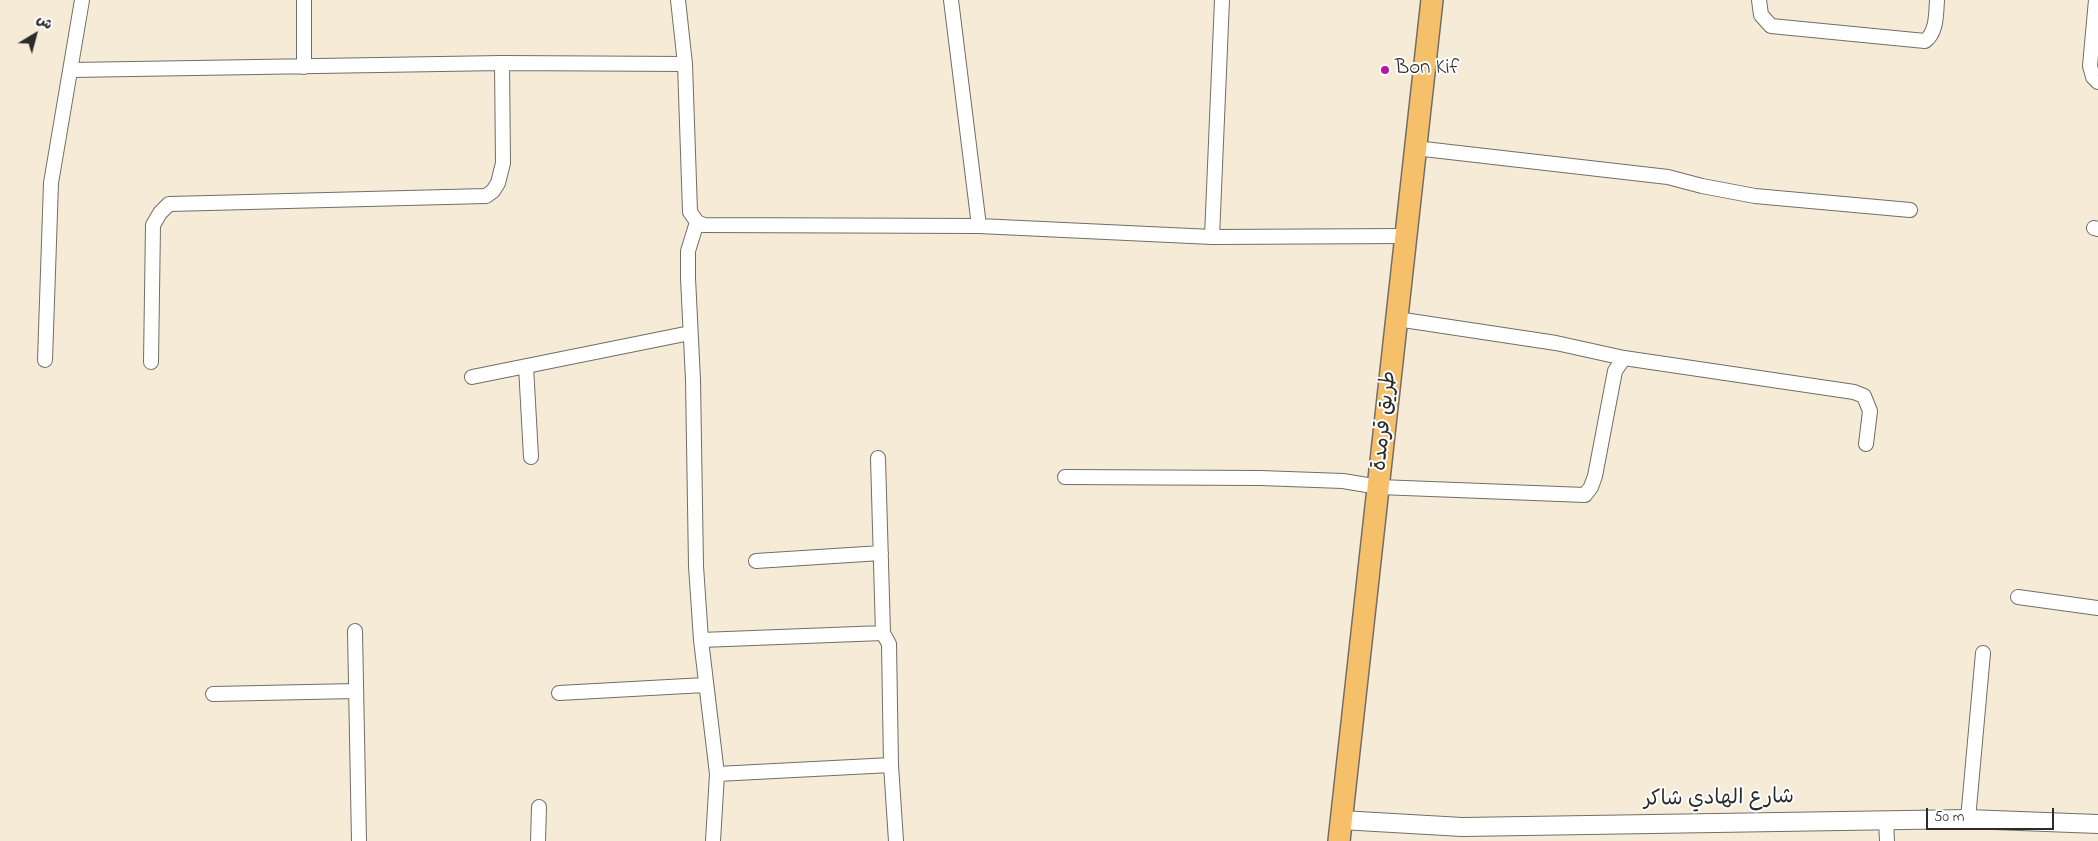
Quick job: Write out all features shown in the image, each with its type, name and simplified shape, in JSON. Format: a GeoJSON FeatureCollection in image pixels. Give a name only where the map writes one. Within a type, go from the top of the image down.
{"type":"FeatureCollection","features":[{"type":"Feature","properties":{"kind":"main road","name":"طريق قرمدة"},"geometry":{"type":"LineString","coordinates":[[1340,831],[1432,0]]}},
{"type":"Feature","properties":{"kind":"street"},"geometry":{"type":"LineString","coordinates":[[45,360],[51,183],[82,0]]}},
{"type":"Feature","properties":{"kind":"street"},"geometry":{"type":"LineString","coordinates":[[304,0],[304,67]]}},
{"type":"Feature","properties":{"kind":"street"},"geometry":{"type":"LineString","coordinates":[[678,0],[685,64],[690,212],[697,222],[704,225],[979,226],[1212,237],[1405,236]]}},
{"type":"Feature","properties":{"kind":"street"},"geometry":{"type":"LineString","coordinates":[[951,0],[979,226]]}},
{"type":"Feature","properties":{"kind":"street"},"geometry":{"type":"LineString","coordinates":[[1212,237],[1222,0]]}},
{"type":"Feature","properties":{"kind":"street"},"geometry":{"type":"LineString","coordinates":[[1759,0],[1761,15],[1771,26],[1925,40],[1931,36],[1934,27],[1938,0]]}},
{"type":"Feature","properties":{"kind":"street"},"geometry":{"type":"LineString","coordinates":[[2096,0],[2090,66],[2093,76],[2098,82]]}},
{"type":"Feature","properties":{"kind":"street"},"geometry":{"type":"LineString","coordinates":[[71,70],[502,63],[685,64]]}},
{"type":"Feature","properties":{"kind":"street"},"geometry":{"type":"LineString","coordinates":[[152,362],[153,225],[160,213],[169,204],[486,196],[493,191],[498,183],[503,163],[502,63]]}},
{"type":"Feature","properties":{"kind":"street"},"geometry":{"type":"LineString","coordinates":[[1415,148],[1668,177],[1754,196],[1910,210]]}},
{"type":"Feature","properties":{"kind":"street"},"geometry":{"type":"LineString","coordinates":[[697,222],[688,252],[690,334],[696,566],[705,685],[717,774],[713,841]]}},
{"type":"Feature","properties":{"kind":"street"},"geometry":{"type":"LineString","coordinates":[[1397,319],[1556,343],[1624,358],[1854,392],[1864,396],[1870,411],[1866,444]]}},
{"type":"Feature","properties":{"kind":"street"},"geometry":{"type":"LineString","coordinates":[[472,377],[690,334]]}},
{"type":"Feature","properties":{"kind":"street"},"geometry":{"type":"LineString","coordinates":[[1065,477],[1260,478],[1343,481],[1379,487],[1585,495],[1591,487],[1595,476],[1615,371],[1624,358]]}},
{"type":"Feature","properties":{"kind":"street"},"geometry":{"type":"LineString","coordinates":[[526,366],[531,457]]}},
{"type":"Feature","properties":{"kind":"street"},"geometry":{"type":"LineString","coordinates":[[878,458],[883,632],[889,644],[891,765],[896,841]]}},
{"type":"Feature","properties":{"kind":"street"},"geometry":{"type":"LineString","coordinates":[[756,561],[881,553]]}},
{"type":"Feature","properties":{"kind":"street"},"geometry":{"type":"LineString","coordinates":[[2018,597],[2098,608]]}},
{"type":"Feature","properties":{"kind":"street"},"geometry":{"type":"LineString","coordinates":[[355,631],[359,841]]}},
{"type":"Feature","properties":{"kind":"street"},"geometry":{"type":"LineString","coordinates":[[701,640],[883,632]]}},
{"type":"Feature","properties":{"kind":"street"},"geometry":{"type":"LineString","coordinates":[[1968,819],[1983,653]]}},
{"type":"Feature","properties":{"kind":"street"},"geometry":{"type":"LineString","coordinates":[[559,693],[705,685]]}},
{"type":"Feature","properties":{"kind":"street"},"geometry":{"type":"LineString","coordinates":[[213,694],[355,691]]}},
{"type":"Feature","properties":{"kind":"street"},"geometry":{"type":"LineString","coordinates":[[717,774],[891,765]]}},
{"type":"Feature","properties":{"kind":"street"},"geometry":{"type":"LineString","coordinates":[[538,841],[539,807]]}},
{"type":"Feature","properties":{"kind":"street","name":"شارع الهادي شاكر"},"geometry":{"type":"LineString","coordinates":[[1340,831],[1462,826],[1968,819],[2098,824]]}},
{"type":"Feature","properties":{"kind":"street"},"geometry":{"type":"LineString","coordinates":[[1886,820],[1886,841]]}},
{"type":"Feature","properties":{"kind":"place","name":"Bon Kif"},"geometry":{"type":"Point","coordinates":[1385,70]}}]}
